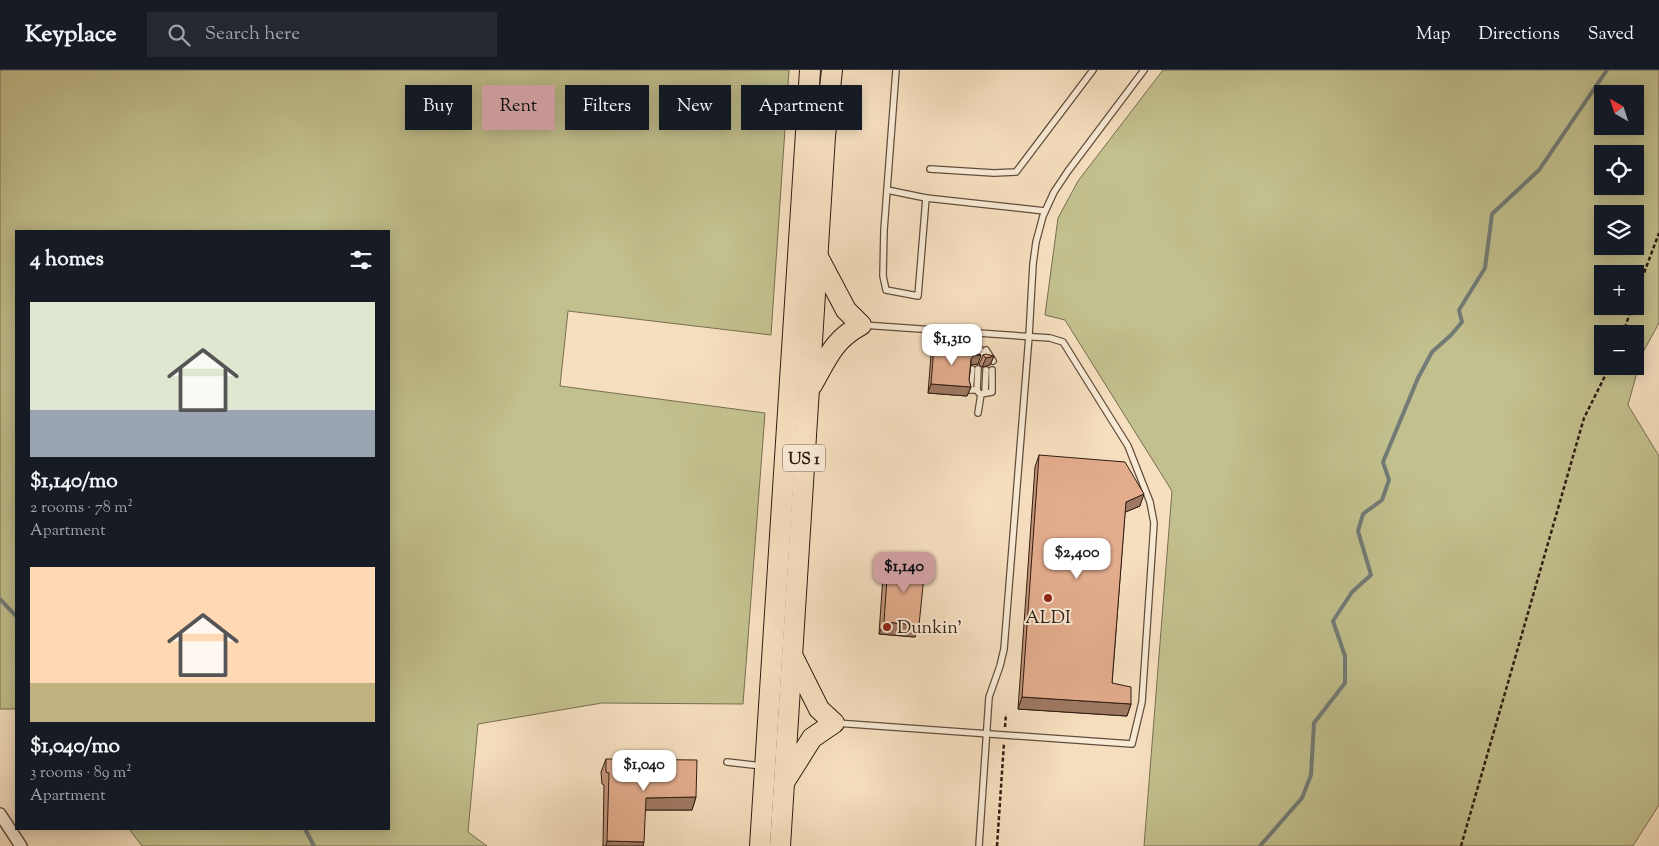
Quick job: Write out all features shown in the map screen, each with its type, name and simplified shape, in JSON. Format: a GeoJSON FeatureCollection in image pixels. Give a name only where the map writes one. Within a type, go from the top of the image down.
{"type":"FeatureCollection","features":[{"type":"Feature","properties":{"kind":"highway","name":"US 1"},"geometry":{"type":"LineString","coordinates":[[760,846],[810,70]]}},
{"type":"Feature","properties":{"kind":"highway","name":"US 1"},"geometry":{"type":"LineString","coordinates":[[780,846],[817,255],[825,136],[832,70]]}},
{"type":"Feature","properties":{"kind":"highway"},"geometry":{"type":"LineString","coordinates":[[809,391],[834,345],[847,332],[861,325],[846,310],[817,255]]}},
{"type":"Feature","properties":{"kind":"highway"},"geometry":{"type":"LineString","coordinates":[[784,783],[812,738],[834,722],[819,709],[792,656]]}},
{"type":"Feature","properties":{"kind":"street"},"geometry":{"type":"LineString","coordinates":[[0,814],[21,846]]}},
{"type":"Feature","properties":{"kind":"lane"},"geometry":{"type":"LineString","coordinates":[[896,70],[883,276],[886,290],[918,296],[926,198]]}},
{"type":"Feature","properties":{"kind":"lane"},"geometry":{"type":"LineString","coordinates":[[930,169],[994,173],[1016,172],[1093,70]]}},
{"type":"Feature","properties":{"kind":"lane"},"geometry":{"type":"LineString","coordinates":[[979,846],[989,697],[1004,649],[1029,336],[1032,264],[1036,242],[1045,212],[1054,192],[1144,70]]}},
{"type":"Feature","properties":{"kind":"lane"},"geometry":{"type":"LineString","coordinates":[[887,190],[926,198],[1045,212]]}},
{"type":"Feature","properties":{"kind":"lane"},"geometry":{"type":"LineString","coordinates":[[834,722],[1132,744],[1142,702],[1154,523],[1150,502],[1128,446],[1063,342],[1050,338],[1029,336],[861,325]]}},
{"type":"Feature","properties":{"kind":"lane"},"geometry":{"type":"LineString","coordinates":[[976,359],[977,349]]}},
{"type":"Feature","properties":{"kind":"lane"},"geometry":{"type":"LineString","coordinates":[[977,349],[986,360]]}},
{"type":"Feature","properties":{"kind":"lane"},"geometry":{"type":"LineString","coordinates":[[977,349],[993,361]]}},
{"type":"Feature","properties":{"kind":"lane"},"geometry":{"type":"LineString","coordinates":[[975,369],[981,392],[978,413]]}},
{"type":"Feature","properties":{"kind":"lane"},"geometry":{"type":"LineString","coordinates":[[981,392],[992,392],[989,370]]}},
{"type":"Feature","properties":{"kind":"lane"},"geometry":{"type":"LineString","coordinates":[[727,762],[765,767]]}},
{"type":"Feature","properties":{"kind":"path"},"geometry":{"type":"LineString","coordinates":[[1644,273],[1659,232]]}},
{"type":"Feature","properties":{"kind":"path"},"geometry":{"type":"LineString","coordinates":[[1461,846],[1584,418],[1606,375]]}},
{"type":"Feature","properties":{"kind":"path"},"geometry":{"type":"LineString","coordinates":[[997,846],[1006,714]]}},
{"type":"Feature","properties":{"kind":"shaded area"},"geometry":{"type":"Polygon","coordinates":[[[0,70],[789,70],[788,85],[741,85],[741,130],[785,130],[771,335],[568,311],[560,386],[765,413],[743,704],[602,703],[478,724],[468,832],[487,846],[142,846],[130,830],[390,830],[390,230],[15,230],[15,709],[0,709],[0,70]]]}},
{"type":"Feature","properties":{"kind":"shaded area"},"geometry":{"type":"Polygon","coordinates":[[[1163,70],[1659,70],[1659,323],[1644,350],[1644,325],[1594,325],[1594,375],[1636,375],[1628,405],[1659,456],[1659,805],[1633,846],[1144,846],[1172,491],[1065,320],[1045,315],[1058,218],[1078,181],[1163,70]]]}},
{"type":"Feature","properties":{"kind":"building"},"geometry":{"type":"Polygon","coordinates":[[[934,346],[971,349],[974,354],[981,355],[974,355],[971,359],[969,380],[971,387],[931,384],[934,346]]]}},
{"type":"Feature","properties":{"kind":"building"},"geometry":{"type":"Polygon","coordinates":[[[983,355],[994,356],[986,358],[983,355]]]}},
{"type":"Feature","properties":{"kind":"building"},"geometry":{"type":"Polygon","coordinates":[[[1039,455],[1125,462],[1144,494],[1126,502],[1112,683],[1131,687],[1131,704],[1022,697],[1039,455]]]}},
{"type":"Feature","properties":{"kind":"building"},"geometry":{"type":"Polygon","coordinates":[[[888,564],[925,566],[919,625],[884,622],[888,564]]]}},
{"type":"Feature","properties":{"kind":"building"},"geometry":{"type":"Polygon","coordinates":[[[606,759],[697,760],[696,797],[646,798],[644,842],[607,841],[609,773],[606,772],[606,759]]]}},
{"type":"Feature","properties":{"kind":"waterway"},"geometry":{"type":"LineString","coordinates":[[1260,846],[1302,798],[1311,775],[1314,723],[1345,683],[1345,656],[1333,621],[1352,592],[1371,575],[1358,531],[1363,514],[1382,500],[1389,480],[1383,462],[1418,378],[1432,352],[1462,322],[1459,310],[1485,268],[1492,214],[1539,170],[1607,70]]}},
{"type":"Feature","properties":{"kind":"waterway"},"geometry":{"type":"LineString","coordinates":[[0,599],[15,615]]}},
{"type":"Feature","properties":{"kind":"waterway"},"geometry":{"type":"LineString","coordinates":[[306,830],[314,846]]}},
{"type":"Feature","properties":{"kind":"place","name":"ALDI"},"geometry":{"type":"Point","coordinates":[1048,598]}},
{"type":"Feature","properties":{"kind":"place","name":"Dunkin'"},"geometry":{"type":"Point","coordinates":[887,627]}}]}
